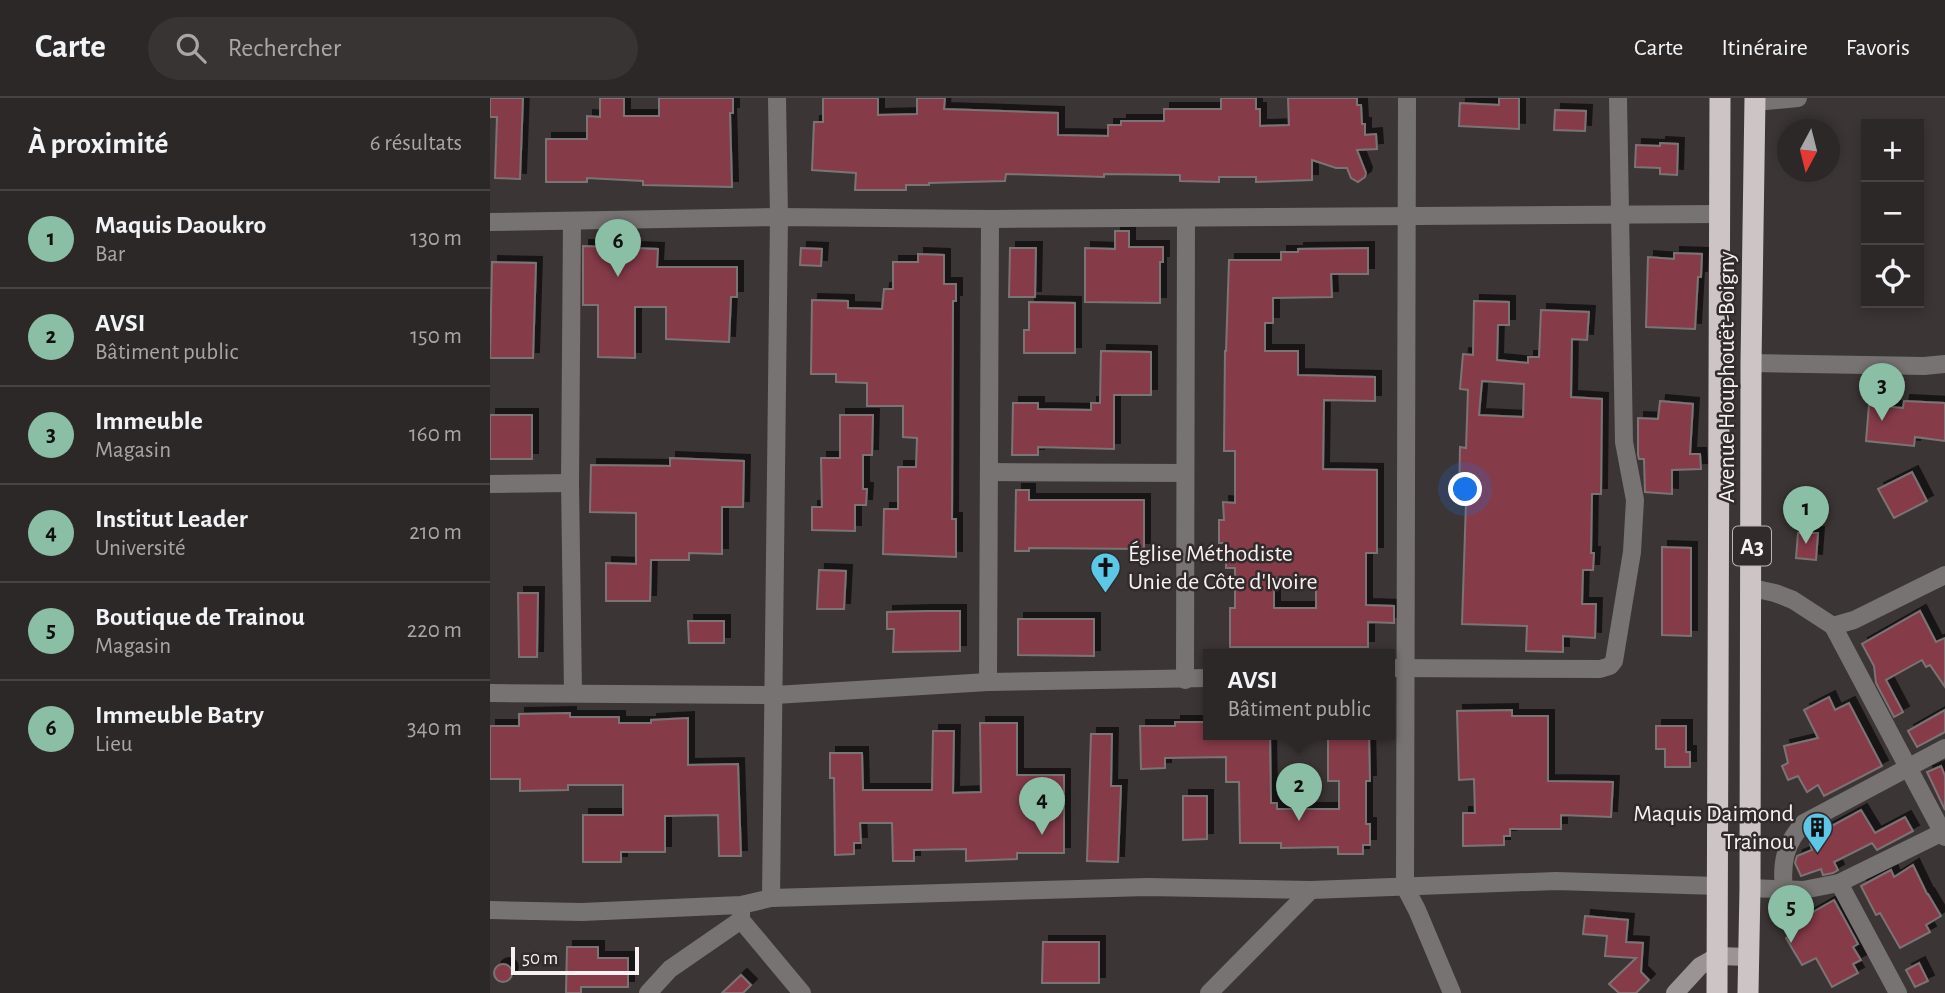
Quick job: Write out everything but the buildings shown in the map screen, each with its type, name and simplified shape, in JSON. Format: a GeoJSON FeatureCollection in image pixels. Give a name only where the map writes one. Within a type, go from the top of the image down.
{"type":"FeatureCollection","features":[{"type":"Feature","properties":{"kind":"highway","name":"Avenue Houphouët-Boigny"},"geometry":{"type":"LineString","coordinates":[[1717,993],[1720,98]]}},
{"type":"Feature","properties":{"kind":"highway","name":"Avenue Houphouët-Boigny"},"geometry":{"type":"LineString","coordinates":[[1748,993],[1751,888],[1751,363],[1755,100]]}},
{"type":"Feature","properties":{"kind":"main road"},"geometry":{"type":"LineString","coordinates":[[1675,993],[1700,966],[1717,956],[1748,957]]}},
{"type":"Feature","properties":{"kind":"street"},"geometry":{"type":"LineString","coordinates":[[771,898],[779,217],[777,98]]}},
{"type":"Feature","properties":{"kind":"street"},"geometry":{"type":"LineString","coordinates":[[1407,98],[1408,216],[1398,668],[1405,887],[1418,911],[1452,993]]}},
{"type":"Feature","properties":{"kind":"street"},"geometry":{"type":"LineString","coordinates":[[1398,668],[1600,669],[1610,666],[1614,661],[1632,552],[1635,500],[1624,442],[1618,98]]}},
{"type":"Feature","properties":{"kind":"street"},"geometry":{"type":"LineString","coordinates":[[1755,100],[1798,98]]}},
{"type":"Feature","properties":{"kind":"street"},"geometry":{"type":"LineString","coordinates":[[490,222],[779,217],[989,219],[1719,214]]}},
{"type":"Feature","properties":{"kind":"street"},"geometry":{"type":"LineString","coordinates":[[1185,680],[1186,218]]}},
{"type":"Feature","properties":{"kind":"street"},"geometry":{"type":"LineString","coordinates":[[988,682],[989,219]]}},
{"type":"Feature","properties":{"kind":"street"},"geometry":{"type":"LineString","coordinates":[[572,221],[570,483],[573,693]]}},
{"type":"Feature","properties":{"kind":"street"},"geometry":{"type":"LineString","coordinates":[[1751,363],[1924,366],[1945,364]]}},
{"type":"Feature","properties":{"kind":"street"},"geometry":{"type":"LineString","coordinates":[[989,472],[1185,473]]}},
{"type":"Feature","properties":{"kind":"street"},"geometry":{"type":"LineString","coordinates":[[490,484],[570,483]]}},
{"type":"Feature","properties":{"kind":"street"},"geometry":{"type":"LineString","coordinates":[[1833,626],[1854,620],[1945,575]]}},
{"type":"Feature","properties":{"kind":"street"},"geometry":{"type":"LineString","coordinates":[[1751,888],[1784,890],[1819,888],[1839,883],[1944,833],[1833,626],[1793,600],[1752,588]]}},
{"type":"Feature","properties":{"kind":"street"},"geometry":{"type":"LineString","coordinates":[[490,693],[775,695],[988,682],[1203,678]]}},
{"type":"Feature","properties":{"kind":"street"},"geometry":{"type":"LineString","coordinates":[[1784,890],[1784,853],[1793,835],[1804,823],[1945,748]]}},
{"type":"Feature","properties":{"kind":"street"},"geometry":{"type":"LineString","coordinates":[[648,993],[670,970],[741,913],[771,898],[1147,887],[1311,890],[1556,881],[1718,886]]}},
{"type":"Feature","properties":{"kind":"street"},"geometry":{"type":"LineString","coordinates":[[1839,883],[1898,993]]}},
{"type":"Feature","properties":{"kind":"street"},"geometry":{"type":"LineString","coordinates":[[1209,993],[1311,890]]}},
{"type":"Feature","properties":{"kind":"street"},"geometry":{"type":"LineString","coordinates":[[490,910],[741,913]]}},
{"type":"Feature","properties":{"kind":"street"},"geometry":{"type":"LineString","coordinates":[[741,913],[802,993]]}},
{"type":"Feature","properties":{"kind":"place","name":"Immeuble Batry"},"geometry":{"type":"Point","coordinates":[618,277]}},
{"type":"Feature","properties":{"kind":"place","name":"Immeuble"},"geometry":{"type":"Point","coordinates":[1882,421]}},
{"type":"Feature","properties":{"kind":"place","name":"Maquis Daoukro"},"geometry":{"type":"Point","coordinates":[1806,544]}},
{"type":"Feature","properties":{"kind":"place","name":"Église Méthodiste Unie de Côte d'Ivoire"},"geometry":{"type":"Point","coordinates":[1105,594]}},
{"type":"Feature","properties":{"kind":"place","name":"AVSI"},"geometry":{"type":"Point","coordinates":[1299,821]}},
{"type":"Feature","properties":{"kind":"place","name":"Institut Leader"},"geometry":{"type":"Point","coordinates":[1042,835]}},
{"type":"Feature","properties":{"kind":"place","name":"Maquis Daimond Trainou"},"geometry":{"type":"Point","coordinates":[1817,854]}},
{"type":"Feature","properties":{"kind":"place","name":"Boutique de Trainou"},"geometry":{"type":"Point","coordinates":[1791,943]}}]}
